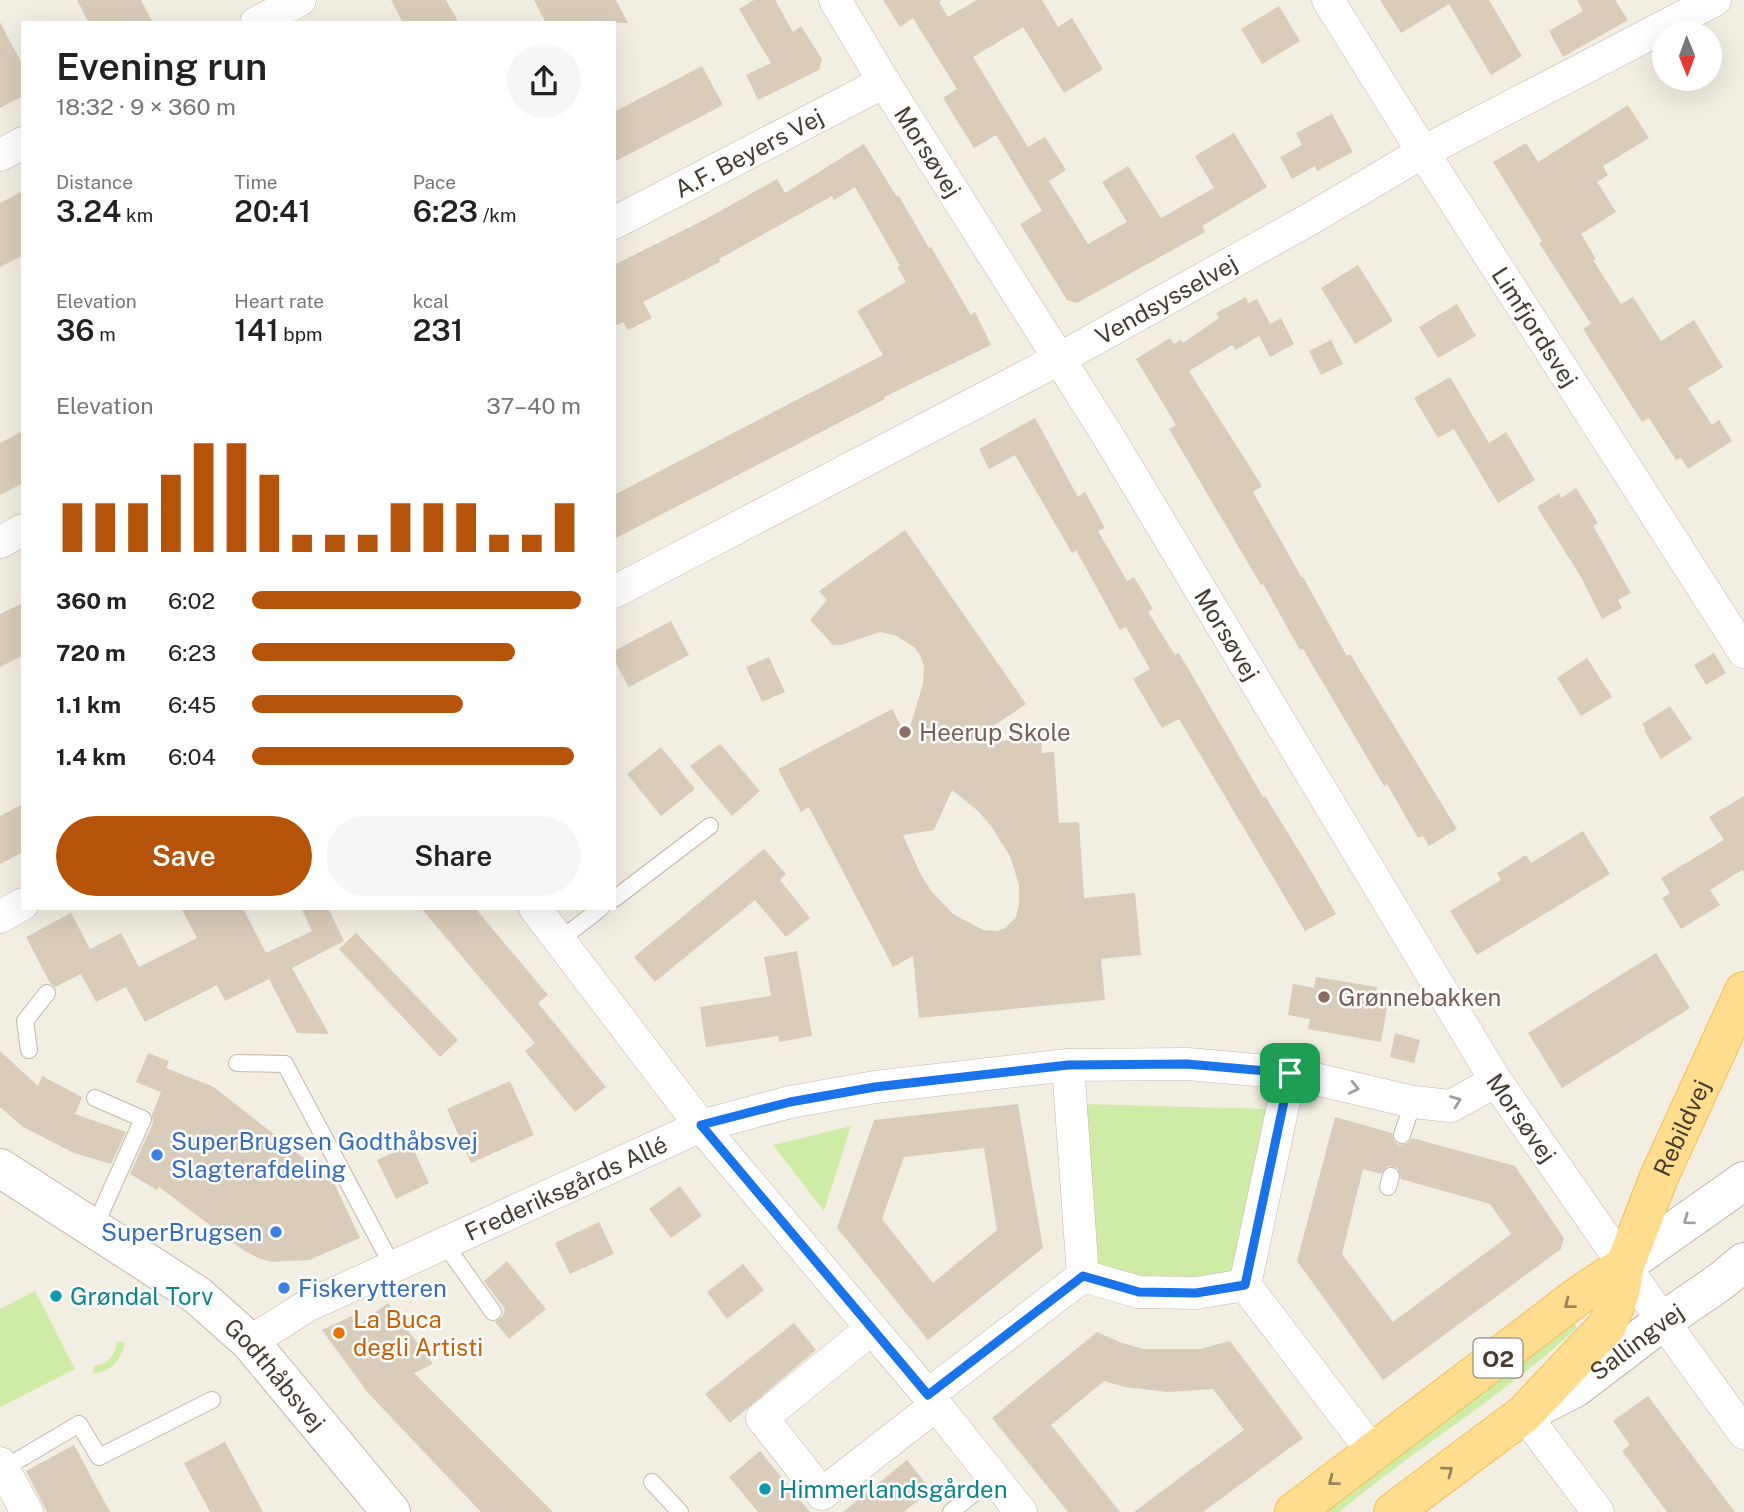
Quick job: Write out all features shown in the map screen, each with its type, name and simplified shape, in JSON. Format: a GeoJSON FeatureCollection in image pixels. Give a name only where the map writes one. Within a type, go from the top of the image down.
{"type":"FeatureCollection","features":[{"type":"Feature","properties":{"kind":"main road","name":"Rebildvej"},"geometry":{"type":"LineString","coordinates":[[1625,1265],[1659,1177],[1744,991]]}},
{"type":"Feature","properties":{"kind":"main road","name":"Sallingvej"},"geometry":{"type":"LineString","coordinates":[[1409,1507],[1524,1414],[1607,1326],[1620,1293],[1625,1265]]}},
{"type":"Feature","properties":{"kind":"main road","name":"O2"},"geometry":{"type":"LineString","coordinates":[[1294,1512],[1581,1294],[1625,1265]]}},
{"type":"Feature","properties":{"kind":"street"},"geometry":{"type":"LineString","coordinates":[[260,21],[300,0]]}},
{"type":"Feature","properties":{"kind":"street","name":"Morsøvej"},"geometry":{"type":"LineString","coordinates":[[835,0],[1108,436],[1496,1081],[1744,1433]]}},
{"type":"Feature","properties":{"kind":"street","name":"Limfjordsvej"},"geometry":{"type":"LineString","coordinates":[[1328,0],[1744,652]]}},
{"type":"Feature","properties":{"kind":"street","name":"Vendsysselvej"},"geometry":{"type":"LineString","coordinates":[[616,591],[1059,359],[1310,219],[1423,152],[1714,0]]}},
{"type":"Feature","properties":{"kind":"street","name":"A.F. Beyers Vej"},"geometry":{"type":"LineString","coordinates":[[616,222],[884,82]]}},
{"type":"Feature","properties":{"kind":"street"},"geometry":{"type":"LineString","coordinates":[[0,155],[21,144]]}},
{"type":"Feature","properties":{"kind":"street"},"geometry":{"type":"LineString","coordinates":[[0,541],[21,531]]}},
{"type":"Feature","properties":{"kind":"street"},"geometry":{"type":"LineString","coordinates":[[0,916],[21,905]]}},
{"type":"Feature","properties":{"kind":"street"},"geometry":{"type":"LineString","coordinates":[[537,910],[701,1125],[932,1400],[1021,1512]]}},
{"type":"Feature","properties":{"kind":"street","name":"Frederiksgårds Allé"},"geometry":{"type":"LineString","coordinates":[[250,1342],[307,1306],[701,1125],[790,1102],[875,1087],[1068,1065],[1187,1064],[1290,1073],[1413,1102],[1451,1106],[1496,1081]]}},
{"type":"Feature","properties":{"kind":"street"},"geometry":{"type":"LineString","coordinates":[[1068,1065],[1083,1276]]}},
{"type":"Feature","properties":{"kind":"street"},"geometry":{"type":"LineString","coordinates":[[1290,1073],[1245,1285],[1372,1451]]}},
{"type":"Feature","properties":{"kind":"street","name":"Godthåbsvej"},"geometry":{"type":"LineString","coordinates":[[0,1168],[197,1294],[250,1342],[391,1512]]}},
{"type":"Feature","properties":{"kind":"street"},"geometry":{"type":"LineString","coordinates":[[1625,1265],[1744,1181]]}},
{"type":"Feature","properties":{"kind":"street","name":"Sallingvej"},"geometry":{"type":"LineString","coordinates":[[1524,1414],[1575,1388],[1744,1262]]}},
{"type":"Feature","properties":{"kind":"street"},"geometry":{"type":"LineString","coordinates":[[871,1329],[762,1418],[822,1494],[1083,1276]]}},
{"type":"Feature","properties":{"kind":"street"},"geometry":{"type":"LineString","coordinates":[[1083,1276],[1139,1292],[1196,1293],[1245,1285]]}},
{"type":"Feature","properties":{"kind":"street"},"geometry":{"type":"LineString","coordinates":[[1524,1414],[1598,1512]]}},
{"type":"Feature","properties":{"kind":"street"},"geometry":{"type":"LineString","coordinates":[[1,1466],[27,1512]]}},
{"type":"Feature","properties":{"kind":"lane"},"geometry":{"type":"LineString","coordinates":[[616,897],[710,826]]}},
{"type":"Feature","properties":{"kind":"lane"},"geometry":{"type":"LineString","coordinates":[[560,940],[598,910]]}},
{"type":"Feature","properties":{"kind":"lane"},"geometry":{"type":"LineString","coordinates":[[29,1050],[24,1021],[47,993]]}},
{"type":"Feature","properties":{"kind":"lane"},"geometry":{"type":"LineString","coordinates":[[237,1063],[285,1064],[393,1267]]}},
{"type":"Feature","properties":{"kind":"lane"},"geometry":{"type":"LineString","coordinates":[[94,1228],[142,1119],[95,1098]]}},
{"type":"Feature","properties":{"kind":"lane"},"geometry":{"type":"LineString","coordinates":[[1402,1135],[1413,1102]]}},
{"type":"Feature","properties":{"kind":"lane"},"geometry":{"type":"LineString","coordinates":[[444,1243],[493,1312]]}},
{"type":"Feature","properties":{"kind":"lane"},"geometry":{"type":"LineString","coordinates":[[1,1466],[79,1424],[99,1457],[212,1401]]}},
{"type":"Feature","properties":{"kind":"lane"},"geometry":{"type":"LineString","coordinates":[[951,1512],[994,1477]]}},
{"type":"Feature","properties":{"kind":"lane"},"geometry":{"type":"LineString","coordinates":[[652,1482],[680,1512]]}},
{"type":"Feature","properties":{"kind":"green space"},"geometry":{"type":"Polygon","coordinates":[[[1081,1104],[1269,1109],[1240,1282],[1087,1273],[1081,1104]]]}},
{"type":"Feature","properties":{"kind":"green space"},"geometry":{"type":"Polygon","coordinates":[[[851,1126],[824,1211],[773,1145],[851,1126]]]}},
{"type":"Feature","properties":{"kind":"green space"},"geometry":{"type":"Polygon","coordinates":[[[35,1291],[75,1369],[0,1407],[0,1309],[35,1291]]]}},
{"type":"Feature","properties":{"kind":"green space"},"geometry":{"type":"Polygon","coordinates":[[[1572,1319],[1577,1328],[1549,1353],[1339,1512],[1315,1512],[1572,1319]]]}},
{"type":"Feature","properties":{"kind":"green space"},"geometry":{"type":"Polygon","coordinates":[[[117,1342],[125,1342],[115,1364],[105,1371],[93,1373],[94,1366],[110,1359],[117,1342]]]}},
{"type":"Feature","properties":{"kind":"building"},"geometry":{"type":"Polygon","coordinates":[[[77,0],[141,0],[152,21],[88,21],[77,0]]]}},
{"type":"Feature","properties":{"kind":"building"},"geometry":{"type":"Polygon","coordinates":[[[391,0],[446,0],[458,21],[402,21],[391,0]]]}},
{"type":"Feature","properties":{"kind":"building"},"geometry":{"type":"Polygon","coordinates":[[[534,0],[616,0],[628,23],[616,21],[545,21],[534,0]]]}},
{"type":"Feature","properties":{"kind":"building"},"geometry":{"type":"Polygon","coordinates":[[[754,0],[775,0],[793,32],[801,26],[822,59],[819,70],[758,100],[746,75],[771,63],[739,9],[754,0]]]}},
{"type":"Feature","properties":{"kind":"building"},"geometry":{"type":"Polygon","coordinates":[[[883,0],[942,0],[939,2],[948,17],[977,0],[1042,0],[1058,27],[1072,18],[1103,69],[1064,93],[1023,27],[973,57],[1028,147],[1045,137],[1066,170],[1049,181],[1088,244],[1127,222],[1102,182],[1128,166],[1161,218],[1214,188],[1195,156],[1234,133],[1267,187],[1202,226],[1205,232],[1077,303],[1067,300],[1020,224],[1042,211],[996,135],[974,148],[943,98],[957,89],[913,18],[900,27],[883,0]]]}},
{"type":"Feature","properties":{"kind":"building"},"geometry":{"type":"Polygon","coordinates":[[[1380,0],[1489,0],[1522,56],[1491,75],[1449,4],[1401,33],[1380,0]]]}},
{"type":"Feature","properties":{"kind":"building"},"geometry":{"type":"Polygon","coordinates":[[[1577,0],[1615,0],[1628,20],[1563,57],[1549,31],[1583,11],[1577,0]]]}},
{"type":"Feature","properties":{"kind":"building"},"geometry":{"type":"Polygon","coordinates":[[[1279,6],[1300,41],[1262,64],[1241,29],[1279,6]]]}},
{"type":"Feature","properties":{"kind":"building"},"geometry":{"type":"Polygon","coordinates":[[[0,22],[21,62],[21,97],[0,108],[0,22]]]}},
{"type":"Feature","properties":{"kind":"building"},"geometry":{"type":"Polygon","coordinates":[[[702,66],[723,105],[616,161],[616,111],[702,66]]]}},
{"type":"Feature","properties":{"kind":"building"},"geometry":{"type":"Polygon","coordinates":[[[1628,105],[1649,138],[1603,166],[1608,175],[1597,182],[1616,212],[1581,234],[1596,259],[1593,260],[1621,304],[1633,297],[1661,341],[1694,320],[1723,367],[1688,388],[1712,425],[1719,420],[1732,441],[1688,469],[1681,458],[1676,460],[1649,418],[1642,422],[1583,329],[1591,324],[1539,243],[1542,241],[1493,162],[1526,143],[1538,162],[1628,105]]]}},
{"type":"Feature","properties":{"kind":"building"},"geometry":{"type":"Polygon","coordinates":[[[1332,114],[1353,152],[1317,171],[1315,166],[1292,179],[1280,157],[1302,145],[1296,133],[1332,114]]]}},
{"type":"Feature","properties":{"kind":"building"},"geometry":{"type":"Polygon","coordinates":[[[864,144],[897,197],[899,196],[929,248],[931,247],[971,315],[975,312],[991,345],[884,397],[885,399],[616,538],[616,494],[883,355],[857,311],[906,282],[897,267],[900,266],[855,187],[834,200],[832,196],[719,259],[720,262],[643,302],[652,318],[628,330],[623,322],[616,325],[616,264],[708,218],[777,179],[785,193],[864,144]]]}},
{"type":"Feature","properties":{"kind":"building"},"geometry":{"type":"Polygon","coordinates":[[[21,192],[21,256],[0,267],[0,203],[21,192]]]}},
{"type":"Feature","properties":{"kind":"building"},"geometry":{"type":"Polygon","coordinates":[[[1358,265],[1393,321],[1355,344],[1321,288],[1358,265]]]}},
{"type":"Feature","properties":{"kind":"building"},"geometry":{"type":"Polygon","coordinates":[[[1246,297],[1248,303],[1257,299],[1270,324],[1281,318],[1294,344],[1270,357],[1259,336],[1236,350],[1232,345],[1189,371],[1262,486],[1253,492],[1347,656],[1350,654],[1457,829],[1429,846],[1423,836],[1418,838],[1303,649],[1300,650],[1169,429],[1176,425],[1136,359],[1170,338],[1174,344],[1181,340],[1183,343],[1219,318],[1216,313],[1246,297]]]}},
{"type":"Feature","properties":{"kind":"building"},"geometry":{"type":"Polygon","coordinates":[[[1457,304],[1476,336],[1438,358],[1419,327],[1457,304]]]}},
{"type":"Feature","properties":{"kind":"building"},"geometry":{"type":"Polygon","coordinates":[[[1331,340],[1343,364],[1321,375],[1309,351],[1331,340]]]}},
{"type":"Feature","properties":{"kind":"building"},"geometry":{"type":"Polygon","coordinates":[[[1450,377],[1489,443],[1506,432],[1535,480],[1498,503],[1454,429],[1438,438],[1414,398],[1450,377]]]}},
{"type":"Feature","properties":{"kind":"building"},"geometry":{"type":"Polygon","coordinates":[[[1035,418],[1078,497],[1085,492],[1105,528],[1098,531],[1127,581],[1134,577],[1153,609],[1148,612],[1175,655],[1179,653],[1263,797],[1265,796],[1336,914],[1305,931],[1179,719],[1162,728],[1133,679],[1150,669],[1126,627],[1120,630],[1076,550],[1072,553],[1015,455],[989,469],[979,449],[1035,418]]]}},
{"type":"Feature","properties":{"kind":"building"},"geometry":{"type":"Polygon","coordinates":[[[21,432],[21,484],[0,495],[0,443],[21,432]]]}},
{"type":"Feature","properties":{"kind":"building"},"geometry":{"type":"Polygon","coordinates":[[[1576,488],[1598,523],[1593,526],[1631,593],[1618,600],[1622,608],[1602,619],[1581,577],[1537,507],[1559,493],[1561,498],[1576,488]]]}},
{"type":"Feature","properties":{"kind":"building"},"geometry":{"type":"Polygon","coordinates":[[[905,530],[1026,704],[968,743],[1041,738],[1042,753],[1054,752],[1059,823],[1079,822],[1084,898],[1135,893],[1141,955],[1101,959],[1105,1000],[919,1018],[913,956],[893,967],[809,807],[801,812],[778,769],[892,709],[907,737],[923,684],[924,667],[914,647],[895,635],[880,632],[841,645],[833,645],[810,620],[827,600],[819,591],[905,530]],[[952,790],[934,830],[903,835],[921,875],[932,892],[953,914],[983,930],[997,931],[1005,928],[1016,917],[1019,885],[1010,856],[978,811],[952,790]]]}},
{"type":"Feature","properties":{"kind":"building"},"geometry":{"type":"Polygon","coordinates":[[[21,604],[21,656],[0,667],[0,614],[21,604]]]}},
{"type":"Feature","properties":{"kind":"building"},"geometry":{"type":"Polygon","coordinates":[[[671,621],[689,655],[629,687],[616,664],[616,650],[671,621]]]}},
{"type":"Feature","properties":{"kind":"building"},"geometry":{"type":"Polygon","coordinates":[[[1714,653],[1726,673],[1706,685],[1694,665],[1714,653]]]}},
{"type":"Feature","properties":{"kind":"building"},"geometry":{"type":"Polygon","coordinates":[[[769,657],[785,692],[762,702],[746,667],[769,657]]]}},
{"type":"Feature","properties":{"kind":"building"},"geometry":{"type":"Polygon","coordinates":[[[1587,658],[1612,697],[1581,716],[1557,678],[1587,658]]]}},
{"type":"Feature","properties":{"kind":"building"},"geometry":{"type":"Polygon","coordinates":[[[1670,706],[1692,739],[1661,759],[1642,724],[1670,706]]]}},
{"type":"Feature","properties":{"kind":"building"},"geometry":{"type":"Polygon","coordinates":[[[720,744],[760,791],[732,816],[690,766],[720,744]]]}},
{"type":"Feature","properties":{"kind":"building"},"geometry":{"type":"Polygon","coordinates":[[[661,747],[695,789],[661,816],[627,774],[661,747]]]}},
{"type":"Feature","properties":{"kind":"building"},"geometry":{"type":"Polygon","coordinates":[[[1744,796],[1744,872],[1742,870],[1710,890],[1720,905],[1681,929],[1662,898],[1670,893],[1661,878],[1724,840],[1709,817],[1744,796]]]}},
{"type":"Feature","properties":{"kind":"building"},"geometry":{"type":"Polygon","coordinates":[[[21,805],[21,853],[0,864],[0,816],[21,805]]]}},
{"type":"Feature","properties":{"kind":"building"},"geometry":{"type":"Polygon","coordinates":[[[1583,831],[1610,874],[1477,955],[1450,911],[1501,880],[1497,873],[1526,855],[1531,863],[1583,831]]]}},
{"type":"Feature","properties":{"kind":"building"},"geometry":{"type":"Polygon","coordinates":[[[764,849],[786,874],[780,880],[810,918],[786,937],[755,900],[655,982],[634,957],[764,849]]]}},
{"type":"Feature","properties":{"kind":"building"},"geometry":{"type":"Polygon","coordinates":[[[182,910],[244,910],[266,953],[312,931],[302,910],[329,910],[344,941],[292,968],[329,1034],[297,1033],[269,979],[225,1001],[217,985],[145,1022],[126,987],[96,1002],[81,974],[55,987],[50,983],[26,937],[71,913],[90,949],[121,933],[139,967],[197,938],[182,910]]]}},
{"type":"Feature","properties":{"kind":"building"},"geometry":{"type":"Polygon","coordinates":[[[423,910],[477,910],[548,995],[538,1003],[606,1087],[575,1112],[525,1051],[535,1043],[423,910]]]}},
{"type":"Feature","properties":{"kind":"building"},"geometry":{"type":"Polygon","coordinates":[[[356,933],[458,1040],[440,1057],[339,949],[356,933]]]}},
{"type":"Feature","properties":{"kind":"building"},"geometry":{"type":"Polygon","coordinates":[[[797,951],[812,1036],[779,1042],[778,1036],[706,1047],[700,1007],[771,996],[764,957],[797,951]]]}},
{"type":"Feature","properties":{"kind":"building"},"geometry":{"type":"Polygon","coordinates":[[[1656,953],[1690,1008],[1562,1088],[1528,1033],[1656,953]]]}},
{"type":"Feature","properties":{"kind":"building"},"geometry":{"type":"Polygon","coordinates":[[[1316,977],[1377,987],[1376,998],[1388,1001],[1381,1042],[1308,1029],[1310,1019],[1288,1015],[1293,984],[1314,988],[1316,977]]]}},
{"type":"Feature","properties":{"kind":"building"},"geometry":{"type":"Polygon","coordinates":[[[1395,1033],[1420,1040],[1414,1063],[1390,1057],[1395,1033]]]}},
{"type":"Feature","properties":{"kind":"building"},"geometry":{"type":"Polygon","coordinates":[[[0,1051],[38,1086],[42,1076],[82,1097],[75,1114],[126,1132],[111,1164],[74,1153],[23,1127],[0,1107],[0,1051]]]}},
{"type":"Feature","properties":{"kind":"building"},"geometry":{"type":"Polygon","coordinates":[[[148,1053],[169,1061],[166,1068],[214,1087],[333,1181],[360,1238],[309,1260],[272,1262],[243,1250],[159,1187],[157,1190],[130,1174],[153,1123],[152,1115],[161,1092],[136,1082],[148,1053]]]}},
{"type":"Feature","properties":{"kind":"building"},"geometry":{"type":"Polygon","coordinates":[[[510,1081],[534,1135],[471,1163],[447,1109],[510,1081]]]}},
{"type":"Feature","properties":{"kind":"building"},"geometry":{"type":"Polygon","coordinates":[[[1018,1104],[1043,1248],[928,1340],[837,1228],[874,1120],[1018,1104]],[[984,1148],[904,1157],[882,1219],[933,1283],[997,1230],[984,1148]]]}},
{"type":"Feature","properties":{"kind":"building"},"geometry":{"type":"Polygon","coordinates":[[[1335,1117],[1392,1133],[1394,1141],[1399,1145],[1408,1143],[1412,1138],[1515,1166],[1564,1238],[1561,1249],[1383,1380],[1297,1261],[1335,1117]],[[1388,1166],[1381,1174],[1363,1169],[1342,1254],[1393,1322],[1511,1234],[1490,1204],[1401,1179],[1398,1168],[1388,1166]]]}},
{"type":"Feature","properties":{"kind":"building"},"geometry":{"type":"Polygon","coordinates":[[[411,1144],[429,1183],[396,1199],[377,1160],[411,1144]]]}},
{"type":"Feature","properties":{"kind":"building"},"geometry":{"type":"Polygon","coordinates":[[[680,1186],[702,1216],[671,1238],[649,1209],[680,1186]]]}},
{"type":"Feature","properties":{"kind":"building"},"geometry":{"type":"Polygon","coordinates":[[[599,1222],[614,1254],[570,1274],[555,1243],[599,1222]]]}},
{"type":"Feature","properties":{"kind":"building"},"geometry":{"type":"Polygon","coordinates":[[[507,1261],[546,1309],[509,1339],[495,1322],[502,1317],[505,1309],[484,1281],[507,1261]]]}},
{"type":"Feature","properties":{"kind":"building"},"geometry":{"type":"Polygon","coordinates":[[[743,1264],[764,1290],[727,1319],[707,1292],[743,1264]]]}},
{"type":"Feature","properties":{"kind":"building"},"geometry":{"type":"Polygon","coordinates":[[[388,1303],[433,1364],[414,1373],[553,1512],[481,1512],[368,1393],[322,1330],[356,1314],[360,1324],[388,1303]]]}},
{"type":"Feature","properties":{"kind":"building"},"geometry":{"type":"Polygon","coordinates":[[[794,1323],[816,1350],[730,1423],[705,1394],[794,1323]]]}},
{"type":"Feature","properties":{"kind":"building"},"geometry":{"type":"Polygon","coordinates":[[[1097,1332],[1144,1349],[1200,1349],[1230,1341],[1303,1438],[1203,1512],[1134,1512],[1244,1430],[1213,1389],[1168,1392],[1125,1387],[1104,1381],[1051,1425],[1120,1512],[1068,1512],[992,1418],[1097,1332]]]}},
{"type":"Feature","properties":{"kind":"building"},"geometry":{"type":"Polygon","coordinates":[[[1648,1396],[1735,1512],[1667,1512],[1622,1451],[1630,1445],[1613,1421],[1648,1396]]]}},
{"type":"Feature","properties":{"kind":"building"},"geometry":{"type":"Polygon","coordinates":[[[225,1442],[263,1512],[210,1512],[184,1463],[225,1442]]]}},
{"type":"Feature","properties":{"kind":"building"},"geometry":{"type":"Polygon","coordinates":[[[74,1445],[110,1512],[47,1512],[26,1471],[74,1445]]]}},
{"type":"Feature","properties":{"kind":"building","name":"Himmerlandsgården"},"geometry":{"type":"Polygon","coordinates":[[[760,1451],[810,1512],[758,1512],[729,1477],[760,1451]]]}},
{"type":"Feature","properties":{"kind":"building"},"geometry":{"type":"Polygon","coordinates":[[[907,1460],[931,1490],[904,1512],[843,1512],[907,1460]]]}},
{"type":"Feature","properties":{"kind":"place","name":"Heerup Skole"},"geometry":{"type":"Point","coordinates":[905,732]}},
{"type":"Feature","properties":{"kind":"place","name":"Grønnebakken"},"geometry":{"type":"Point","coordinates":[1324,997]}},
{"type":"Feature","properties":{"kind":"place","name":"SuperBrugsen Godthåbsvej Slagterafdeling"},"geometry":{"type":"Point","coordinates":[157,1155]}},
{"type":"Feature","properties":{"kind":"place","name":"SuperBrugsen"},"geometry":{"type":"Point","coordinates":[276,1232]}},
{"type":"Feature","properties":{"kind":"place","name":"Fiskerytteren"},"geometry":{"type":"Point","coordinates":[284,1288]}},
{"type":"Feature","properties":{"kind":"place","name":"Grøndal Torv"},"geometry":{"type":"Point","coordinates":[56,1296]}},
{"type":"Feature","properties":{"kind":"place","name":"La Buca degli Artisti"},"geometry":{"type":"Point","coordinates":[339,1333]}},
{"type":"Feature","properties":{"kind":"place","name":"Himmerlandsgården"},"geometry":{"type":"Point","coordinates":[765,1489]}},
{"type":"Feature","properties":{"kind":"route"},"geometry":{"type":"LineString","coordinates":[[1187,1064],[1290,1073],[1245,1285],[1196,1293],[1139,1292],[1083,1276],[928,1395],[701,1125],[790,1102],[875,1087],[1068,1065],[1187,1064]]}}]}
